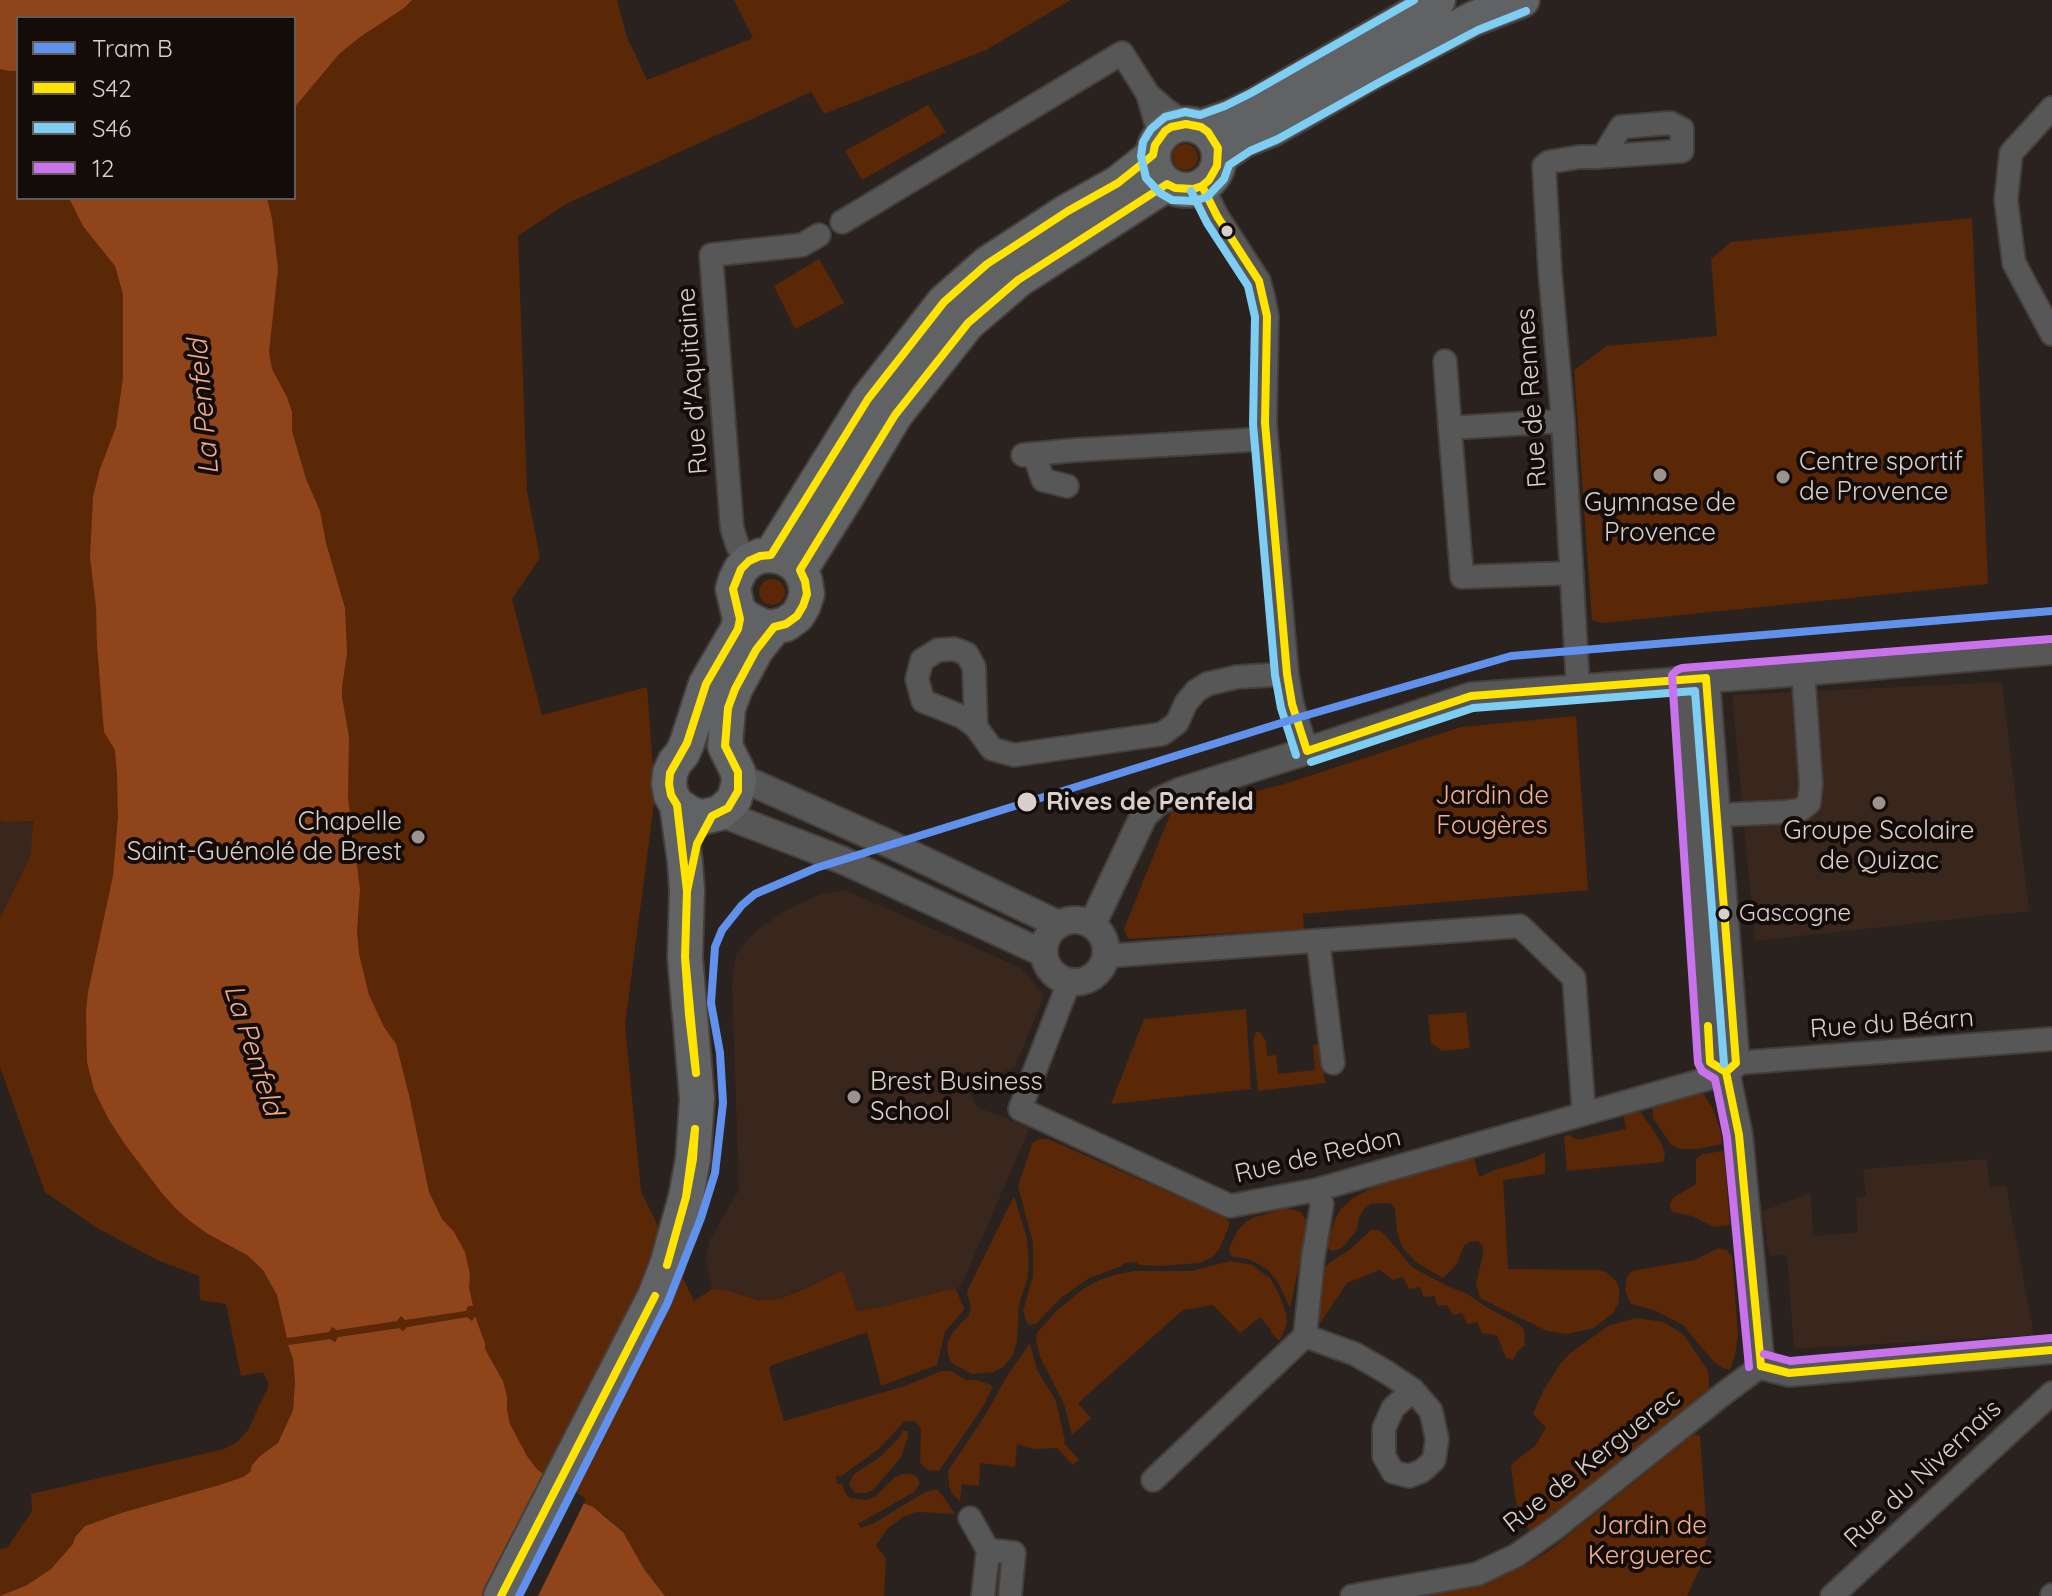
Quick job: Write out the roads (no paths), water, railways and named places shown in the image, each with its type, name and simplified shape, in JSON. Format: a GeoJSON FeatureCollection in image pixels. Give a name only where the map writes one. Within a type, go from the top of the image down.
{"type":"FeatureCollection","features":[{"type":"Feature","properties":{"kind":"main road"},"geometry":{"type":"LineString","coordinates":[[773,562],[868,399],[944,302],[987,264],[1173,145],[1257,104],[1438,0]]}},
{"type":"Feature","properties":{"kind":"main road"},"geometry":{"type":"LineString","coordinates":[[1173,145],[1184,189],[1210,172],[1244,140],[1272,129],[1473,19],[1522,0]]}},
{"type":"Feature","properties":{"kind":"main road"},"geometry":{"type":"LineString","coordinates":[[1173,145],[1214,140],[1210,172]]}},
{"type":"Feature","properties":{"kind":"main road"},"geometry":{"type":"LineString","coordinates":[[501,1596],[655,1296],[686,1197],[695,1129],[696,1073],[685,957],[687,891],[677,805],[669,784],[670,773],[682,754],[706,684],[738,629],[739,611],[733,589],[741,569],[773,562],[805,581],[807,594],[803,606],[797,616],[786,624],[774,627],[754,624],[739,611]]}},
{"type":"Feature","properties":{"kind":"main road"},"geometry":{"type":"LineString","coordinates":[[687,891],[697,844],[716,815],[734,800],[739,782],[725,746],[728,708],[756,650],[774,627]]}},
{"type":"Feature","properties":{"kind":"main road"},"geometry":{"type":"LineString","coordinates":[[682,754],[711,747],[733,764]]}},
{"type":"Feature","properties":{"kind":"main road"},"geometry":{"type":"LineString","coordinates":[[677,805],[693,815],[716,815]]}},
{"type":"Feature","properties":{"kind":"street"},"geometry":{"type":"LineString","coordinates":[[842,222],[1122,53],[1148,94],[1166,110],[1173,145]]}},
{"type":"Feature","properties":{"kind":"street"},"geometry":{"type":"LineString","coordinates":[[2052,108],[2011,153],[2006,200],[2014,263],[2052,334]]}},
{"type":"Feature","properties":{"kind":"street","name":"Rue de Rennes"},"geometry":{"type":"LineString","coordinates":[[1578,687],[1544,166],[1549,162],[1603,156]]}},
{"type":"Feature","properties":{"kind":"street"},"geometry":{"type":"LineString","coordinates":[[1210,172],[1217,216],[1263,292],[1267,316],[1266,439],[1287,674],[1292,704],[1307,751]]}},
{"type":"Feature","properties":{"kind":"street","name":"Rue d'Aquitaine"},"geometry":{"type":"LineString","coordinates":[[773,562],[738,547],[732,528],[711,255],[802,245],[819,235]]}},
{"type":"Feature","properties":{"kind":"street"},"geometry":{"type":"LineString","coordinates":[[1445,361],[1462,577],[1572,573]]}},
{"type":"Feature","properties":{"kind":"street"},"geometry":{"type":"LineString","coordinates":[[1450,428],[1563,421]]}},
{"type":"Feature","properties":{"kind":"street"},"geometry":{"type":"LineString","coordinates":[[1067,486],[1043,480],[1029,455],[1266,439]]}},
{"type":"Feature","properties":{"kind":"street"},"geometry":{"type":"LineString","coordinates":[[1092,925],[1144,815],[1159,801],[1181,791],[1471,696],[2052,651]]}},
{"type":"Feature","properties":{"kind":"street"},"geometry":{"type":"LineString","coordinates":[[1717,815],[1786,812],[1800,810],[1809,803],[1811,784],[1803,672]]}},
{"type":"Feature","properties":{"kind":"street"},"geometry":{"type":"LineString","coordinates":[[976,727],[992,749],[1014,755],[1162,734],[1177,723],[1186,703],[1207,684],[1237,677],[1287,674]]}},
{"type":"Feature","properties":{"kind":"street"},"geometry":{"type":"LineString","coordinates":[[1694,679],[1717,815],[1716,976],[1710,1062],[1731,1067],[1761,1366],[1789,1373],[2052,1350],[2052,1357]]}},
{"type":"Feature","properties":{"kind":"street"},"geometry":{"type":"LineString","coordinates":[[1694,679],[1716,976]]}},
{"type":"Feature","properties":{"kind":"street"},"geometry":{"type":"LineString","coordinates":[[733,764],[746,780],[1058,924]]}},
{"type":"Feature","properties":{"kind":"street"},"geometry":{"type":"LineString","coordinates":[[716,815],[842,860],[1043,953]]}},
{"type":"Feature","properties":{"kind":"street"},"geometry":{"type":"LineString","coordinates":[[1069,920],[1081,920],[1092,925],[1102,934],[1106,947],[1106,956],[1097,973],[1079,982],[1059,978],[1051,972],[1043,953],[1044,941],[1050,931],[1069,920]]}},
{"type":"Feature","properties":{"kind":"street"},"geometry":{"type":"LineString","coordinates":[[1106,956],[1520,926],[1574,978],[1584,1114]]}},
{"type":"Feature","properties":{"kind":"street"},"geometry":{"type":"LineString","coordinates":[[1318,941],[1333,1063]]}},
{"type":"Feature","properties":{"kind":"street","name":"Rue de Redon"},"geometry":{"type":"LineString","coordinates":[[1069,982],[1020,1109],[1230,1206],[1316,1190],[1707,1079],[1731,1067]]}},
{"type":"Feature","properties":{"kind":"street","name":"Rue du Béarn"},"geometry":{"type":"LineString","coordinates":[[1731,1067],[2052,1039]]}},
{"type":"Feature","properties":{"kind":"street"},"geometry":{"type":"LineString","coordinates":[[1153,1480],[1305,1336],[1322,1204],[1316,1190]]}},
{"type":"Feature","properties":{"kind":"street"},"geometry":{"type":"LineString","coordinates":[[1305,1336],[1355,1354],[1413,1390]]}},
{"type":"Feature","properties":{"kind":"street","name":"Rue de Kerguerec"},"geometry":{"type":"LineString","coordinates":[[1352,1596],[1477,1574],[1517,1555],[1761,1366]]}},
{"type":"Feature","properties":{"kind":"street","name":"Rue du Nivernais"},"geometry":{"type":"LineString","coordinates":[[1832,1596],[2052,1393]]}},
{"type":"Feature","properties":{"kind":"street"},"geometry":{"type":"LineString","coordinates":[[970,1518],[988,1550],[983,1596]]}},
{"type":"Feature","properties":{"kind":"street"},"geometry":{"type":"LineString","coordinates":[[988,1550],[1014,1553],[1010,1596]]}},
{"type":"Feature","properties":{"kind":"water"},"geometry":{"type":"Polygon","coordinates":[[[0,0],[412,0],[339,54],[296,106],[296,16],[16,16],[16,71],[0,69],[0,0]]]}},
{"type":"Feature","properties":{"kind":"water","name":"La Penfeld"},"geometry":{"type":"Polygon","coordinates":[[[70,200],[267,200],[278,269],[269,352],[272,369],[292,412],[292,431],[306,479],[320,511],[345,608],[347,653],[342,697],[349,737],[348,798],[360,889],[359,954],[369,995],[396,1044],[429,1192],[442,1219],[454,1232],[465,1252],[473,1306],[468,1306],[466,1311],[405,1320],[401,1316],[397,1321],[337,1330],[332,1327],[329,1332],[287,1338],[277,1295],[263,1270],[247,1255],[208,1234],[176,1209],[124,1143],[94,1090],[87,1062],[86,1012],[113,876],[118,817],[115,750],[104,732],[90,557],[93,497],[116,427],[123,378],[123,294],[115,266],[83,226],[70,200]]]}},
{"type":"Feature","properties":{"kind":"water"},"geometry":{"type":"Polygon","coordinates":[[[475,1316],[485,1349],[503,1381],[510,1424],[527,1456],[557,1485],[593,1507],[623,1532],[644,1569],[665,1596],[0,1596],[27,1585],[51,1569],[85,1526],[219,1485],[250,1472],[260,1456],[278,1443],[293,1410],[295,1382],[288,1345],[330,1339],[335,1342],[338,1337],[399,1328],[403,1331],[407,1327],[467,1317],[472,1321],[475,1316]]]}},
{"type":"Feature","properties":{"kind":"tram line","name":"B"},"geometry":{"type":"LineString","coordinates":[[519,1596],[667,1304],[701,1218],[715,1173],[723,1103],[720,1053],[711,1003],[715,947],[722,930],[755,894],[816,868],[1297,718],[1511,656],[2052,611]]}},
{"type":"Feature","properties":{"kind":"place","name":"Gymnase de Provence"},"geometry":{"type":"Point","coordinates":[1660,475]}},
{"type":"Feature","properties":{"kind":"place","name":"Centre sportif de Provence"},"geometry":{"type":"Point","coordinates":[1783,477]}},
{"type":"Feature","properties":{"kind":"place","name":"Rives de Penfeld"},"geometry":{"type":"Point","coordinates":[1027,802]}},
{"type":"Feature","properties":{"kind":"place","name":"Groupe Scolaire de Quizac"},"geometry":{"type":"Point","coordinates":[1879,803]}},
{"type":"Feature","properties":{"kind":"place","name":"Chapelle Saint-Guénolé de Brest"},"geometry":{"type":"Point","coordinates":[418,837]}},
{"type":"Feature","properties":{"kind":"place","name":"Gascogne"},"geometry":{"type":"Point","coordinates":[1724,914]}},
{"type":"Feature","properties":{"kind":"place","name":"Brest Business School"},"geometry":{"type":"Point","coordinates":[854,1097]}},
{"type":"Feature","properties":{"kind":"park label","name":"Jardin de Fougères"},"geometry":{"type":"Point","coordinates":[1492,811]}},
{"type":"Feature","properties":{"kind":"park label","name":"Jardin de Kerguerec"},"geometry":{"type":"Point","coordinates":[1650,1541]}}]}
